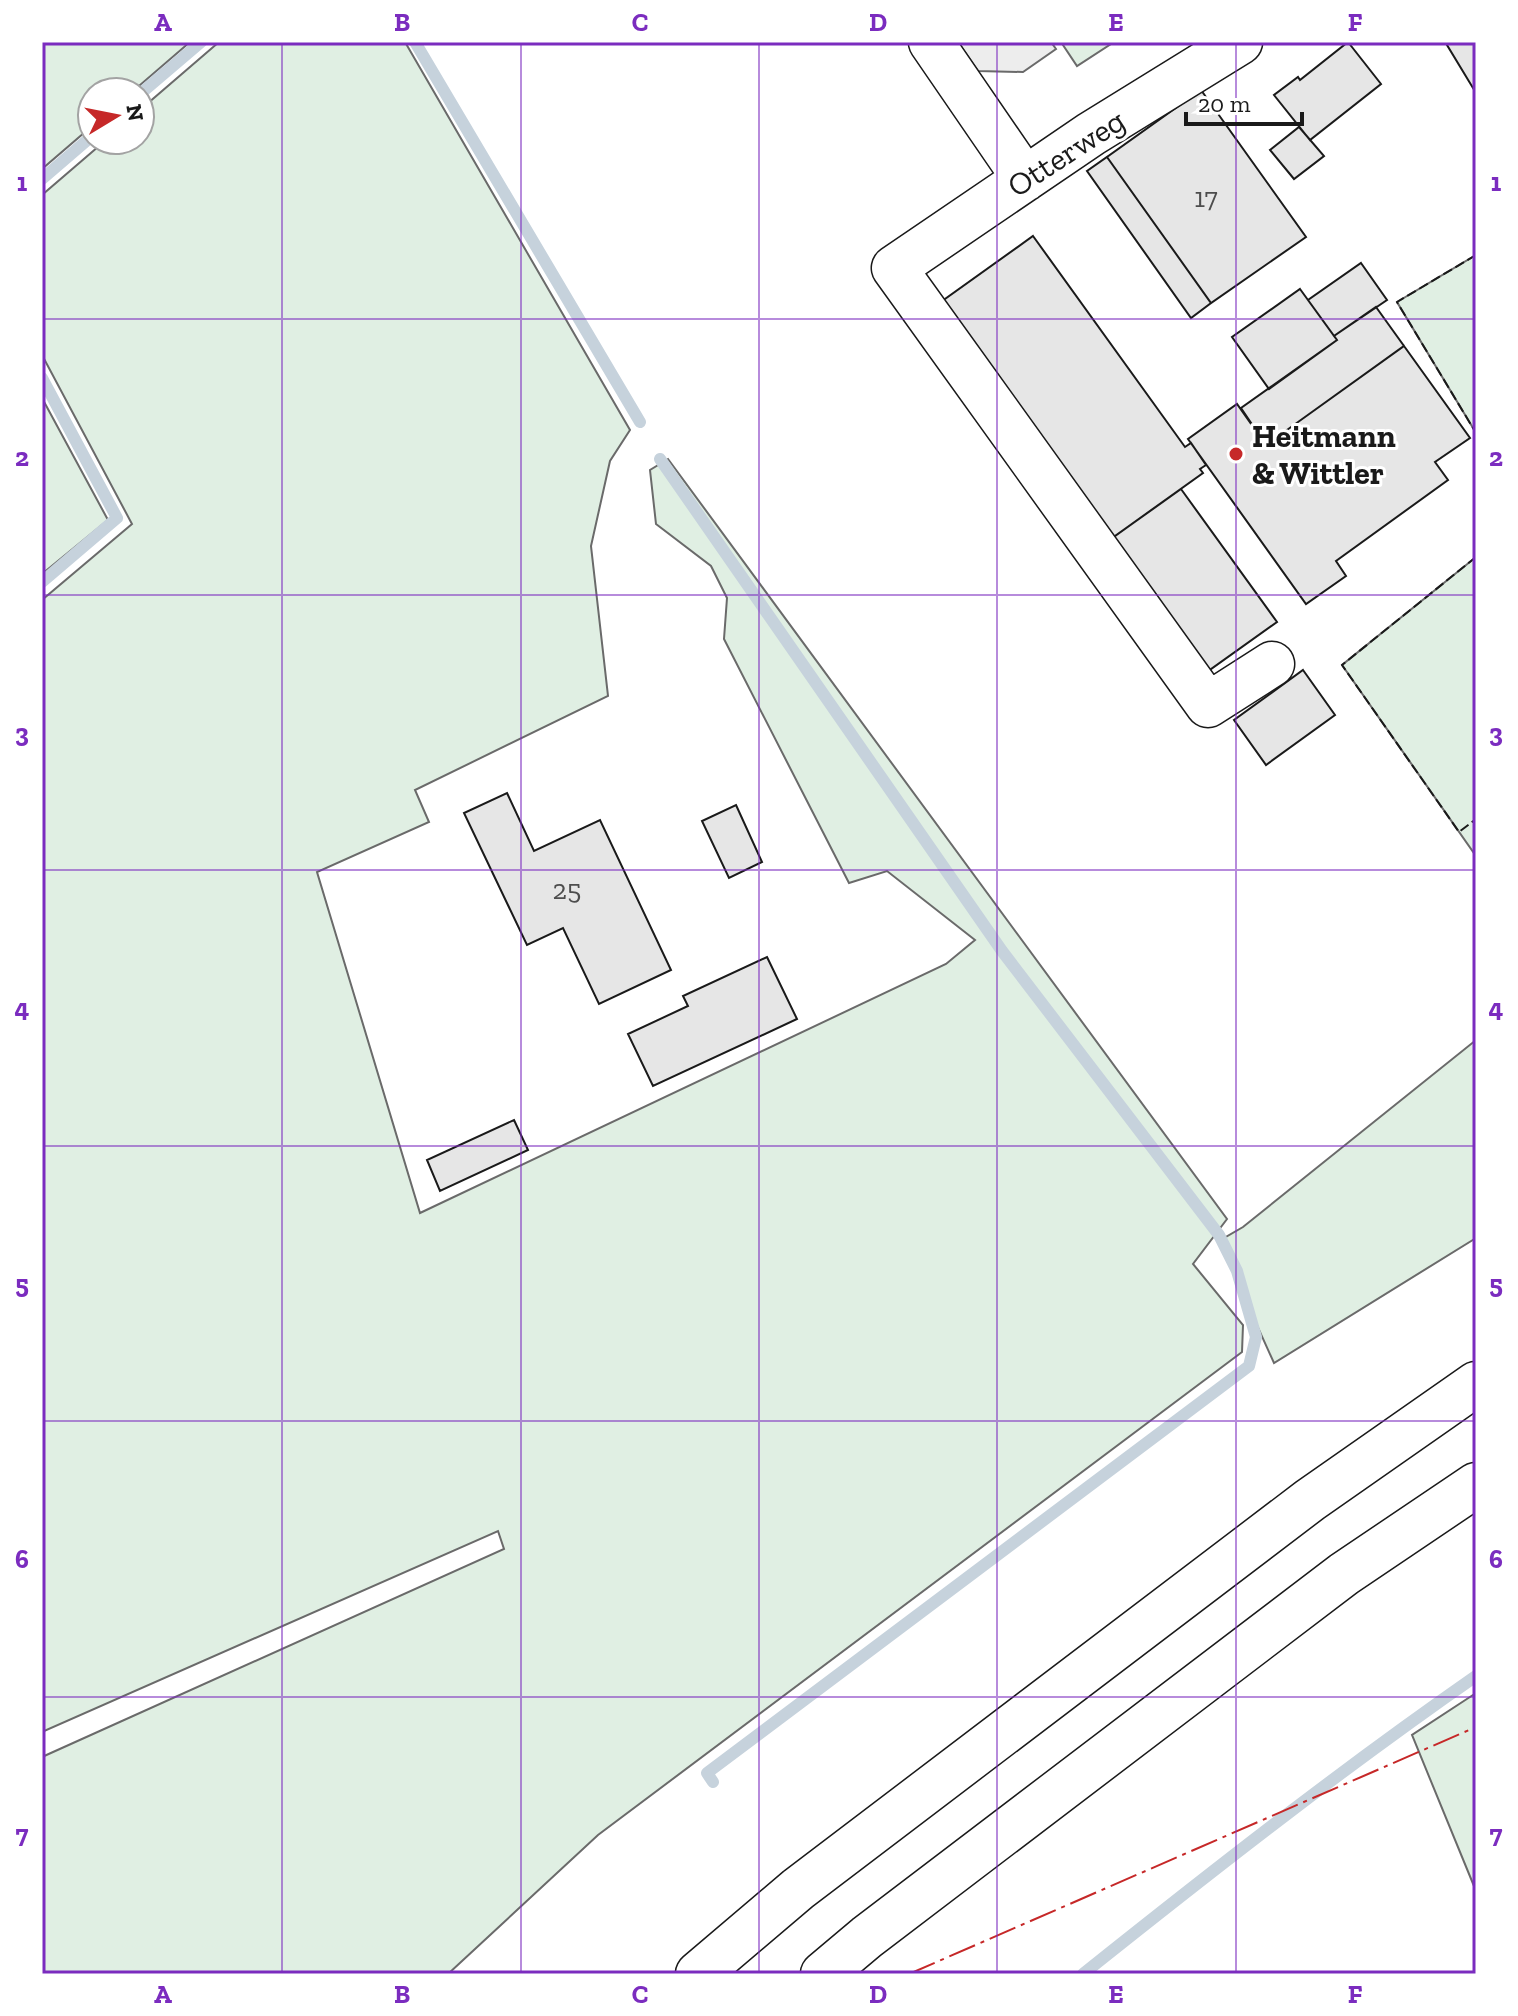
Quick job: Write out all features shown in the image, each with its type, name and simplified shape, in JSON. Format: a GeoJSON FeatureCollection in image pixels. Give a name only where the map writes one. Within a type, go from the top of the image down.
{"type":"FeatureCollection","features":[{"type":"Feature","properties":{"kind":"main road"},"geometry":{"type":"LineString","coordinates":[[931,42],[1025,179]]}},
{"type":"Feature","properties":{"kind":"main road","name":"Otterweg"},"geometry":{"type":"LineString","coordinates":[[1240,42],[1091,134],[894,268],[1208,705],[1272,664]]}},
{"type":"Feature","properties":{"kind":"main road"},"geometry":{"type":"LineString","coordinates":[[698,1974],[810,1880],[1310,1500],[1476,1384]]}},
{"type":"Feature","properties":{"kind":"main road"},"geometry":{"type":"LineString","coordinates":[[823,1974],[880,1927],[1344,1574],[1476,1485]]}},
{"type":"Feature","properties":{"kind":"green space"},"geometry":{"type":"Polygon","coordinates":[[[42,42],[190,42],[151,76],[76,76],[76,140],[42,169],[42,42]]]}},
{"type":"Feature","properties":{"kind":"green space"},"geometry":{"type":"Polygon","coordinates":[[[219,42],[405,42],[630,430],[610,461],[591,546],[608,696],[415,790],[429,822],[317,872],[420,1213],[946,964],[975,940],[887,871],[849,883],[724,639],[727,598],[711,566],[656,524],[650,470],[668,459],[1227,1219],[1193,1264],[1243,1325],[1242,1352],[598,1835],[448,1974],[42,1974],[42,1757],[504,1549],[498,1531],[42,1732],[42,600],[132,524],[42,355],[42,195],[87,156],[156,156],[156,96],[219,42]]]}},
{"type":"Feature","properties":{"kind":"green space"},"geometry":{"type":"Polygon","coordinates":[[[1061,42],[1114,42],[1077,66],[1061,42]]]}},
{"type":"Feature","properties":{"kind":"green space"},"geometry":{"type":"Polygon","coordinates":[[[1476,255],[1476,433],[1397,302],[1476,255]]]}},
{"type":"Feature","properties":{"kind":"green space"},"geometry":{"type":"Polygon","coordinates":[[[42,398],[108,520],[42,574],[42,398]]]}},
{"type":"Feature","properties":{"kind":"green space"},"geometry":{"type":"Polygon","coordinates":[[[1476,557],[1476,856],[1342,665],[1476,557]]]}},
{"type":"Feature","properties":{"kind":"green space"},"geometry":{"type":"Polygon","coordinates":[[[1476,1040],[1476,1238],[1274,1363],[1219,1241],[1243,1227],[1476,1040]]]}},
{"type":"Feature","properties":{"kind":"green space"},"geometry":{"type":"Polygon","coordinates":[[[1476,1693],[1476,1891],[1412,1735],[1476,1693]]]}},
{"type":"Feature","properties":{"kind":"shaded area"},"geometry":{"type":"Polygon","coordinates":[[[958,42],[1051,42],[1056,49],[1023,72],[978,71],[958,42]]]}},
{"type":"Feature","properties":{"kind":"building"},"geometry":{"type":"Polygon","coordinates":[[[1348,42],[1381,84],[1310,140],[1274,95],[1298,77],[1300,80],[1348,42]]]}},
{"type":"Feature","properties":{"kind":"building"},"geometry":{"type":"Polygon","coordinates":[[[1452,42],[1476,42],[1476,93],[1447,45],[1452,42]]]}},
{"type":"Feature","properties":{"kind":"building"},"geometry":{"type":"Polygon","coordinates":[[[1201,90],[1306,237],[1211,303],[1107,157],[1201,90]]]}},
{"type":"Feature","properties":{"kind":"building"},"geometry":{"type":"Polygon","coordinates":[[[1299,127],[1324,156],[1294,179],[1270,150],[1299,127]]]}},
{"type":"Feature","properties":{"kind":"building"},"geometry":{"type":"Polygon","coordinates":[[[1107,157],[1211,303],[1191,318],[1087,171],[1107,157]]]}},
{"type":"Feature","properties":{"kind":"building"},"geometry":{"type":"Polygon","coordinates":[[[1033,236],[1185,447],[1191,443],[1206,465],[1200,469],[1203,473],[1108,541],[938,304],[1033,236]]]}},
{"type":"Feature","properties":{"kind":"building"},"geometry":{"type":"Polygon","coordinates":[[[1361,263],[1387,300],[1334,336],[1308,300],[1361,263]]]}},
{"type":"Feature","properties":{"kind":"building"},"geometry":{"type":"Polygon","coordinates":[[[1300,289],[1337,340],[1269,389],[1232,337],[1300,289]]]}},
{"type":"Feature","properties":{"kind":"building"},"geometry":{"type":"Polygon","coordinates":[[[1376,307],[1404,346],[1266,445],[1241,408],[1337,340],[1334,336],[1376,307]]]}},
{"type":"Feature","properties":{"kind":"building"},"geometry":{"type":"Polygon","coordinates":[[[1404,346],[1470,438],[1435,462],[1448,480],[1336,561],[1346,576],[1306,604],[1188,439],[1237,404],[1266,445],[1404,346]]]}},
{"type":"Feature","properties":{"kind":"building"},"geometry":{"type":"Polygon","coordinates":[[[1181,489],[1277,622],[1204,674],[1108,541],[1181,489]]]}},
{"type":"Feature","properties":{"kind":"building"},"geometry":{"type":"Polygon","coordinates":[[[1303,670],[1335,715],[1266,765],[1234,720],[1303,670]]]}},
{"type":"Feature","properties":{"kind":"building"},"geometry":{"type":"Polygon","coordinates":[[[507,793],[534,851],[600,820],[671,970],[599,1004],[563,928],[527,945],[464,813],[507,793]]]}},
{"type":"Feature","properties":{"kind":"building"},"geometry":{"type":"Polygon","coordinates":[[[736,805],[762,862],[729,878],[702,821],[736,805]]]}},
{"type":"Feature","properties":{"kind":"building"},"geometry":{"type":"Polygon","coordinates":[[[767,957],[797,1019],[653,1086],[628,1034],[688,1006],[683,996],[767,957]]]}},
{"type":"Feature","properties":{"kind":"building"},"geometry":{"type":"Polygon","coordinates":[[[514,1120],[528,1150],[440,1191],[427,1160],[514,1120]]]}},
{"type":"Feature","properties":{"kind":"waterway"},"geometry":{"type":"LineString","coordinates":[[156,80],[201,42]]}},
{"type":"Feature","properties":{"kind":"waterway"},"geometry":{"type":"LineString","coordinates":[[415,42],[640,422]]}},
{"type":"Feature","properties":{"kind":"waterway"},"geometry":{"type":"LineString","coordinates":[[42,179],[76,150]]}},
{"type":"Feature","properties":{"kind":"waterway"},"geometry":{"type":"LineString","coordinates":[[42,378],[117,518],[42,582]]}},
{"type":"Feature","properties":{"kind":"waterway"},"geometry":{"type":"LineString","coordinates":[[660,459],[1002,951],[1219,1235],[1237,1271],[1256,1337],[1249,1366],[707,1773],[713,1782]]}},
{"type":"Feature","properties":{"kind":"waterway"},"geometry":{"type":"LineString","coordinates":[[1083,1974],[1277,1822],[1476,1676]]}},
{"type":"Feature","properties":{"kind":"fence"},"geometry":{"type":"LineString","coordinates":[[1476,255],[1397,302],[1476,433]]}},
{"type":"Feature","properties":{"kind":"fence"},"geometry":{"type":"LineString","coordinates":[[1476,557],[1342,665],[1459,832],[1476,819]]}},
{"type":"Feature","properties":{"kind":"power"},"geometry":{"type":"LineString","coordinates":[[909,1974],[1476,1727]]}},
{"type":"Feature","properties":{"kind":"place","name":"Heitmann & Wittler"},"geometry":{"type":"Point","coordinates":[1236,454]}}]}
